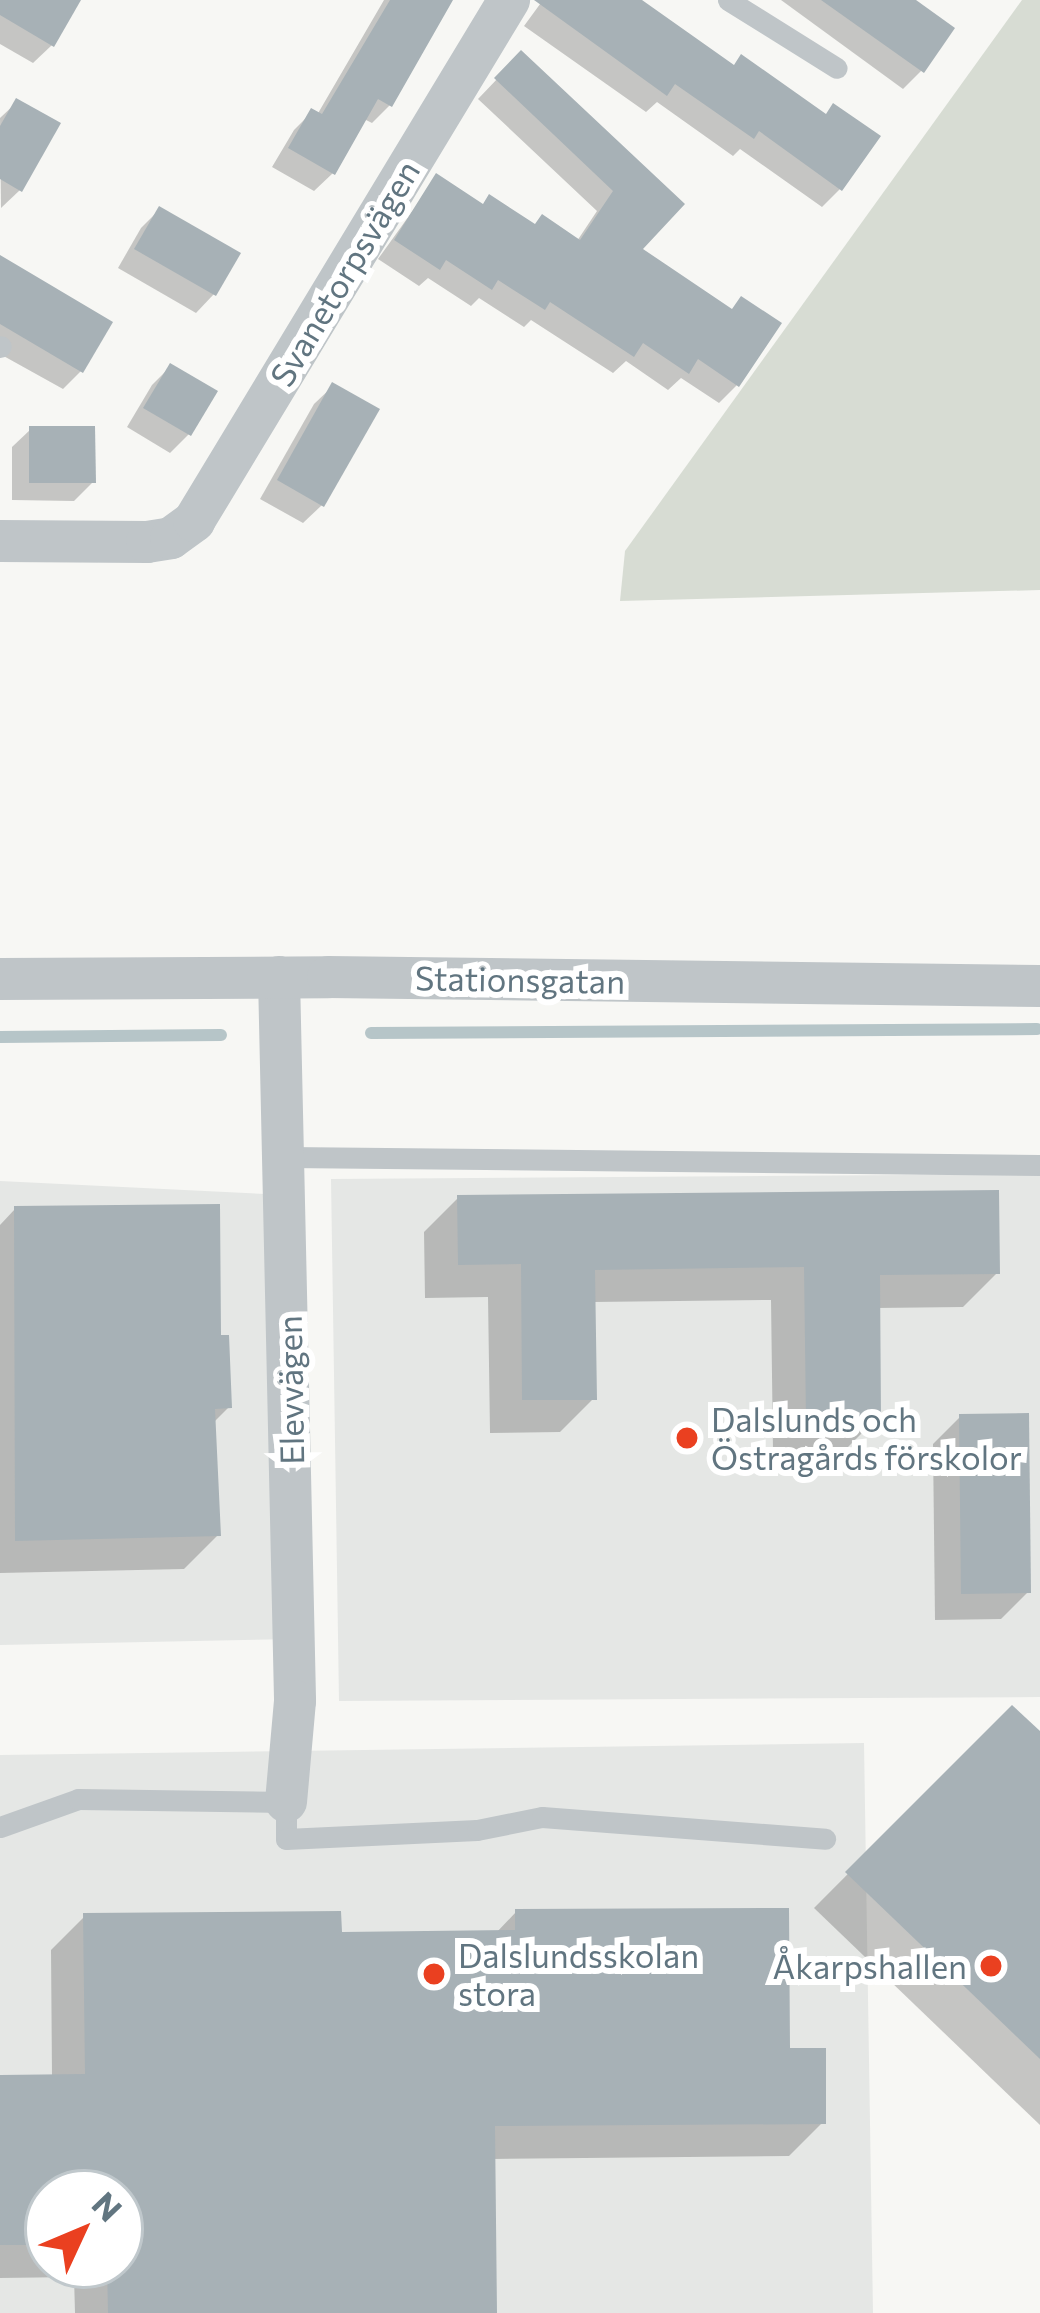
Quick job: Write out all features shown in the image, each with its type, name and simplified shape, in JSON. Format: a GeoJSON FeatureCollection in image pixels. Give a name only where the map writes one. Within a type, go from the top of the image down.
{"type":"FeatureCollection","features":[{"type":"Feature","properties":{"kind":"street","name":"Svanetorpsvägen"},"geometry":{"type":"LineString","coordinates":[[0,541],[172,538],[211,499],[509,0]]}},
{"type":"Feature","properties":{"kind":"street","name":"Stationsgatan"},"geometry":{"type":"LineString","coordinates":[[0,979],[279,977],[1040,986]]}},
{"type":"Feature","properties":{"kind":"street","name":"Elevvägen"},"geometry":{"type":"LineString","coordinates":[[279,977],[287,1157],[295,1701],[286,1802]]}},
{"type":"Feature","properties":{"kind":"lane"},"geometry":{"type":"LineString","coordinates":[[728,0],[837,68]]}},
{"type":"Feature","properties":{"kind":"lane"},"geometry":{"type":"LineString","coordinates":[[287,1157],[1040,1165]]}},
{"type":"Feature","properties":{"kind":"lane"},"geometry":{"type":"LineString","coordinates":[[0,1827],[78,1799],[286,1802],[286,1839],[477,1830],[542,1817],[825,1839]]}},
{"type":"Feature","properties":{"kind":"shaded area"},"geometry":{"type":"Polygon","coordinates":[[[1022,0],[1040,0],[1040,590],[620,601],[625,551],[1022,0]]]}},
{"type":"Feature","properties":{"kind":"shaded area","name":"Dalslunds och Östragårds förskolor"},"geometry":{"type":"Polygon","coordinates":[[[1040,1174],[1040,1697],[339,1701],[331,1179],[1040,1174]]]}},
{"type":"Feature","properties":{"kind":"shaded area"},"geometry":{"type":"Polygon","coordinates":[[[0,1181],[287,1195],[294,1639],[0,1645],[0,1181]]]}},
{"type":"Feature","properties":{"kind":"shaded area","name":"Dalslundsskolan stora"},"geometry":{"type":"Polygon","coordinates":[[[864,1743],[873,2313],[0,2313],[0,1755],[864,1743]]]}},
{"type":"Feature","properties":{"kind":"building"},"geometry":{"type":"Polygon","coordinates":[[[0,0],[81,0],[54,47],[0,15],[0,0]]]}},
{"type":"Feature","properties":{"kind":"building"},"geometry":{"type":"Polygon","coordinates":[[[390,0],[453,0],[392,107],[378,99],[335,175],[288,148],[311,108],[322,114],[390,0]]]}},
{"type":"Feature","properties":{"kind":"building"},"geometry":{"type":"Polygon","coordinates":[[[534,0],[642,0],[734,65],[741,54],[826,114],[833,103],[881,136],[842,191],[759,131],[754,139],[675,84],[667,96],[534,0]]]}},
{"type":"Feature","properties":{"kind":"building"},"geometry":{"type":"Polygon","coordinates":[[[821,0],[916,0],[955,28],[924,73],[821,0]]]}},
{"type":"Feature","properties":{"kind":"building"},"geometry":{"type":"Polygon","coordinates":[[[521,50],[685,204],[643,249],[732,309],[741,296],[782,323],[739,387],[698,359],[689,374],[643,343],[634,357],[550,302],[545,310],[498,280],[492,290],[446,260],[440,270],[394,240],[436,173],[483,204],[489,194],[535,224],[542,214],[580,240],[613,191],[494,78],[521,50]]]}},
{"type":"Feature","properties":{"kind":"building"},"geometry":{"type":"Polygon","coordinates":[[[16,98],[61,123],[22,192],[0,179],[0,126],[16,98]]]}},
{"type":"Feature","properties":{"kind":"building"},"geometry":{"type":"Polygon","coordinates":[[[159,206],[241,253],[216,296],[134,249],[159,206]]]}},
{"type":"Feature","properties":{"kind":"building"},"geometry":{"type":"Polygon","coordinates":[[[0,255],[113,322],[83,373],[0,324],[0,255]]]}},
{"type":"Feature","properties":{"kind":"building"},"geometry":{"type":"Polygon","coordinates":[[[170,363],[218,391],[191,436],[143,408],[170,363]]]}},
{"type":"Feature","properties":{"kind":"building"},"geometry":{"type":"Polygon","coordinates":[[[332,382],[380,409],[324,507],[277,480],[332,382]]]}},
{"type":"Feature","properties":{"kind":"building"},"geometry":{"type":"Polygon","coordinates":[[[29,426],[95,426],[96,483],[29,483],[29,426]]]}},
{"type":"Feature","properties":{"kind":"building"},"geometry":{"type":"Polygon","coordinates":[[[999,1190],[1000,1274],[880,1275],[881,1418],[806,1419],[804,1267],[595,1270],[597,1400],[522,1400],[521,1264],[458,1265],[457,1195],[999,1190]]]}},
{"type":"Feature","properties":{"kind":"building"},"geometry":{"type":"Polygon","coordinates":[[[220,1204],[221,1335],[229,1335],[232,1408],[215,1409],[221,1536],[15,1541],[14,1206],[220,1204]]]}},
{"type":"Feature","properties":{"kind":"building"},"geometry":{"type":"Polygon","coordinates":[[[1029,1413],[1031,1593],[961,1594],[959,1414],[1029,1413]]]}},
{"type":"Feature","properties":{"kind":"building","name":"Åkarpshallen"},"geometry":{"type":"Polygon","coordinates":[[[1012,1705],[1040,1731],[1040,2059],[845,1872],[1012,1705]]]}},
{"type":"Feature","properties":{"kind":"building"},"geometry":{"type":"Polygon","coordinates":[[[789,1908],[790,2048],[826,2048],[826,2124],[495,2126],[497,2313],[108,2313],[108,2289],[144,2289],[144,2169],[24,2169],[24,2245],[0,2245],[0,2075],[85,2074],[83,1913],[341,1911],[342,1932],[515,1930],[515,1909],[789,1908]]]}},
{"type":"Feature","properties":{"kind":"waterway"},"geometry":{"type":"LineString","coordinates":[[371,1033],[1037,1029]]}},
{"type":"Feature","properties":{"kind":"waterway"},"geometry":{"type":"LineString","coordinates":[[0,1037],[221,1035]]}},
{"type":"Feature","properties":{"kind":"place","name":"Dalslunds och Östragårds förskolor"},"geometry":{"type":"Point","coordinates":[687,1438]}},
{"type":"Feature","properties":{"kind":"place","name":"Åkarpshallen"},"geometry":{"type":"Point","coordinates":[991,1966]}},
{"type":"Feature","properties":{"kind":"place","name":"Dalslundsskolan stora"},"geometry":{"type":"Point","coordinates":[434,1974]}}]}
